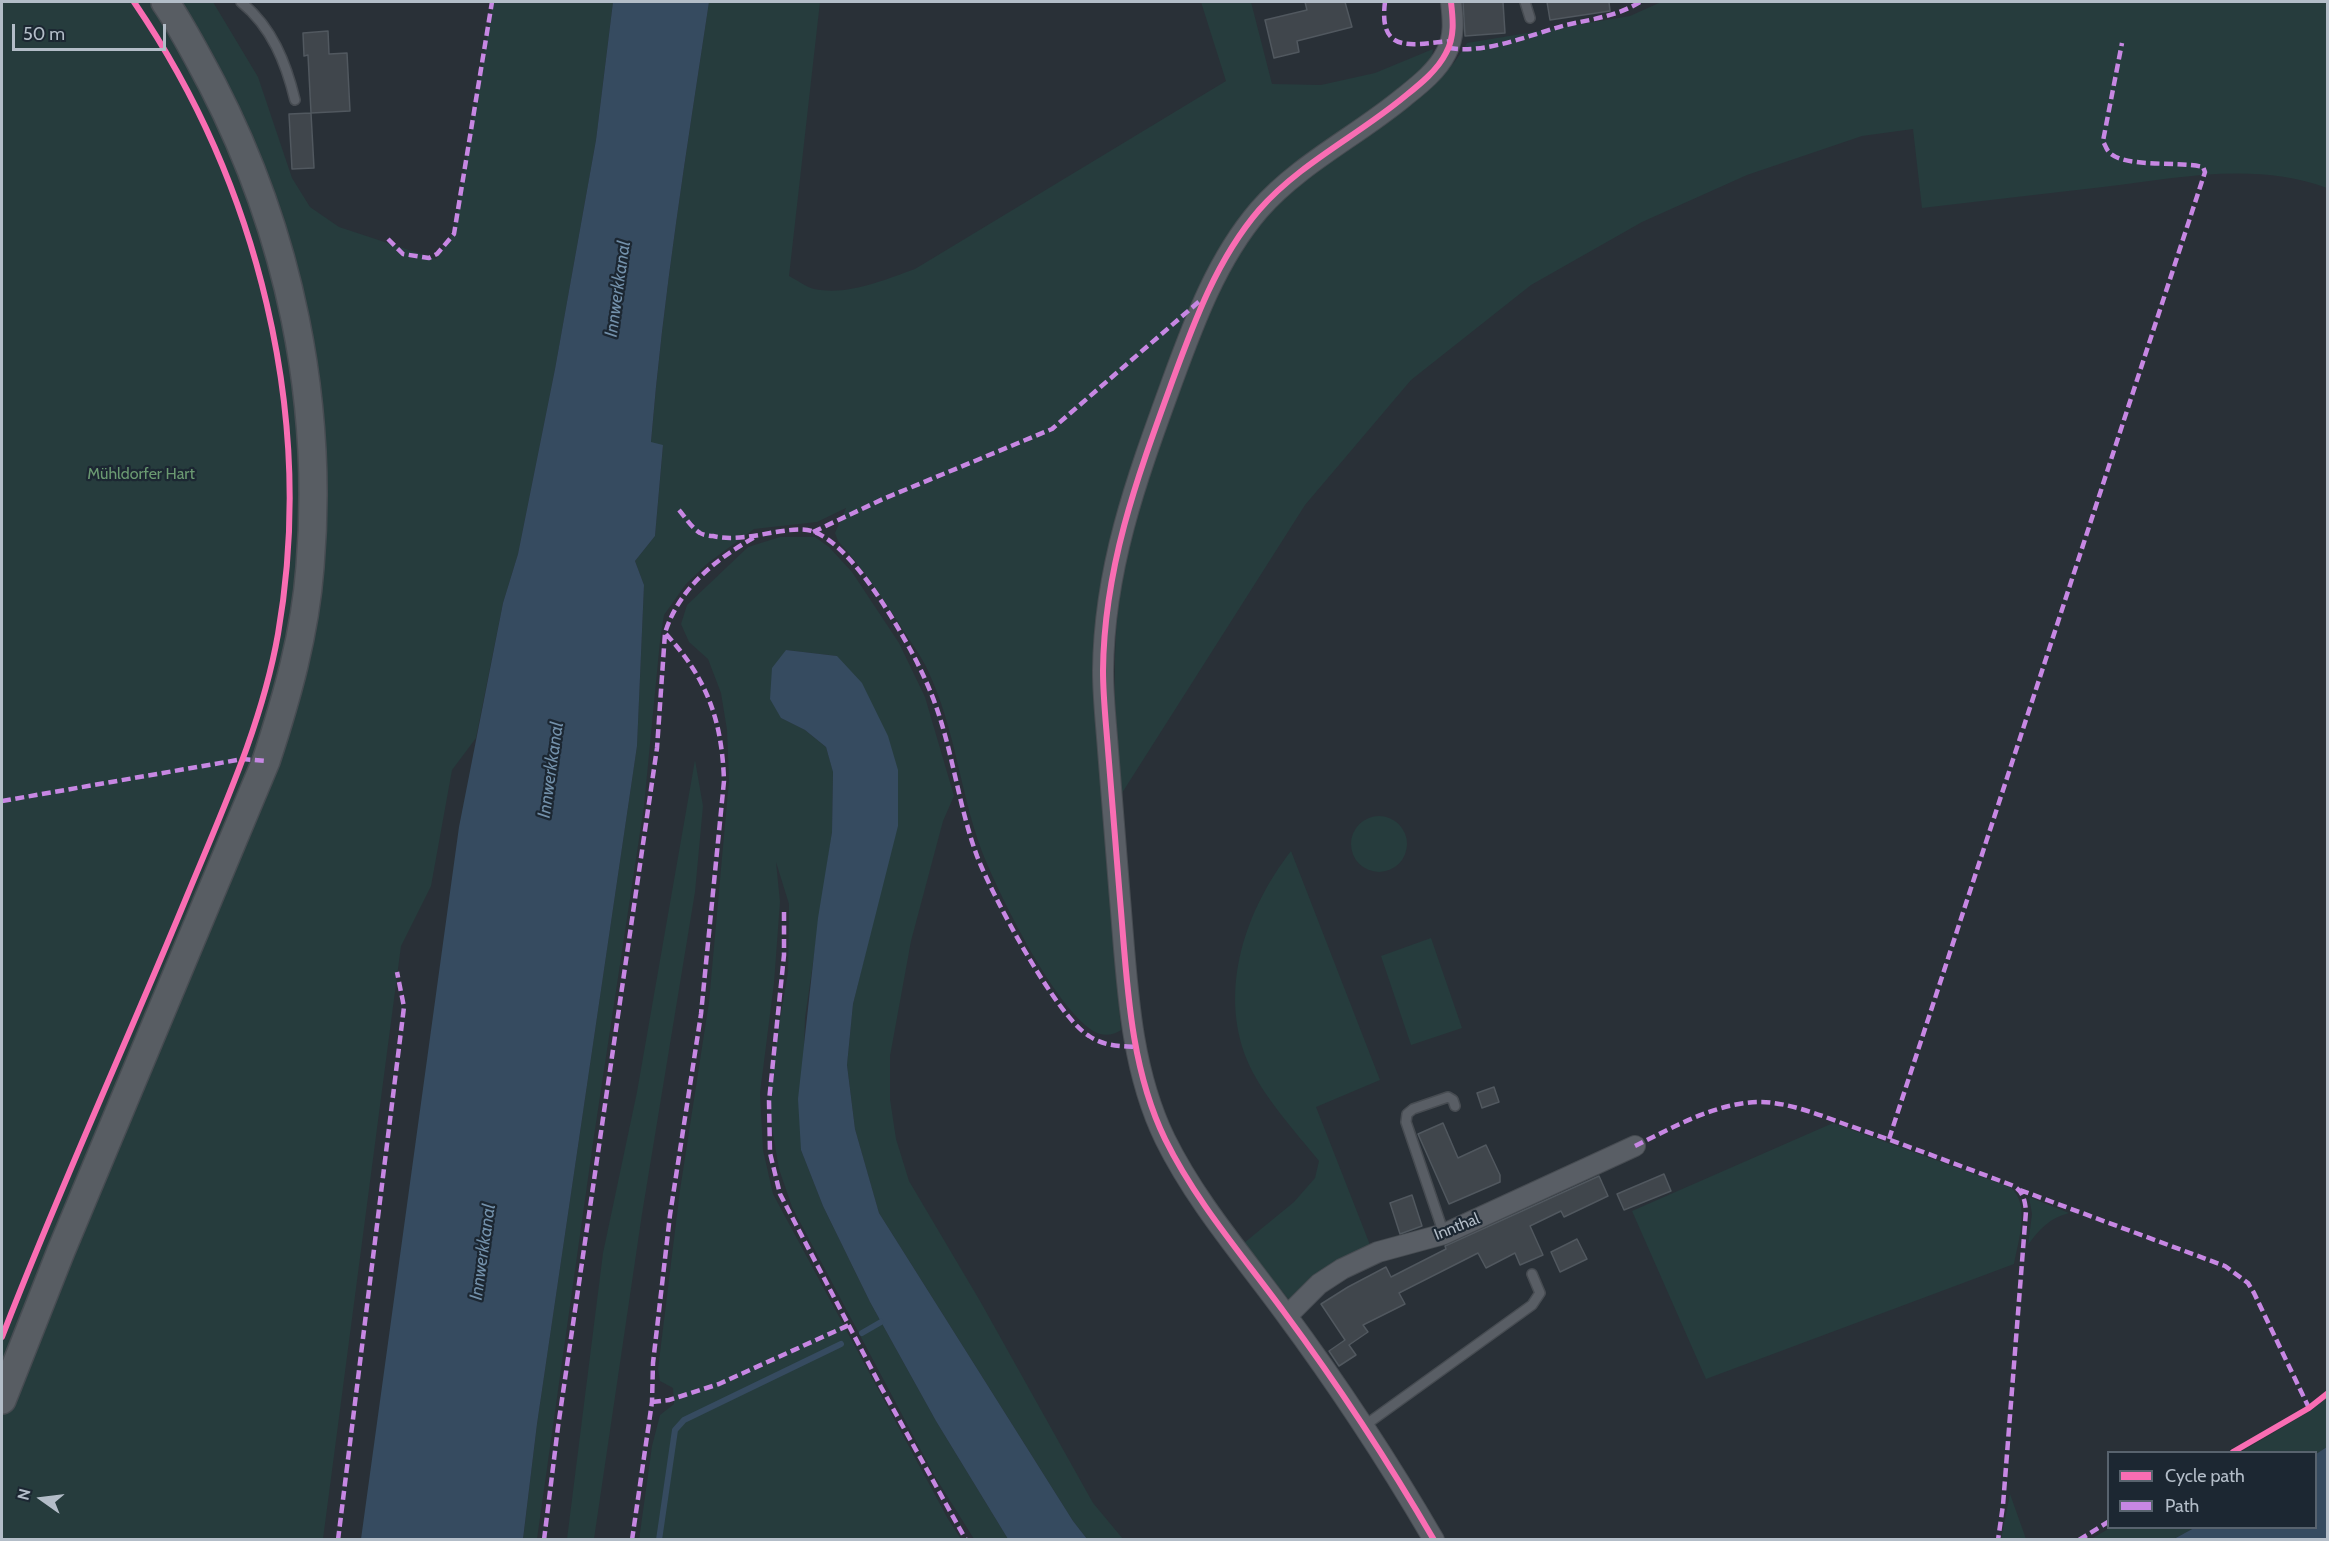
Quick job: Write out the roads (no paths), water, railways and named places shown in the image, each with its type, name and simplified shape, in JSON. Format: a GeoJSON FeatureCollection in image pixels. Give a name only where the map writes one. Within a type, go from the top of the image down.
{"type":"FeatureCollection","features":[{"type":"Feature","properties":{"kind":"main road"},"geometry":{"type":"LineString","coordinates":[[2,1400],[56,1261],[266,761],[289,689],[302,629],[310,568],[313,513],[312,447],[301,343],[288,285],[270,222],[249,162],[215,90],[169,3]]}},
{"type":"Feature","properties":{"kind":"street"},"geometry":{"type":"LineString","coordinates":[[1434,1539],[1401,1482],[1364,1426],[1287,1316],[1226,1236],[1174,1157],[1155,1116],[1141,1074],[1127,979],[1104,694],[1104,645],[1110,594],[1129,503],[1188,340],[1227,255],[1256,213],[1272,195],[1292,178],[1392,107],[1421,84],[1437,66],[1446,54],[1451,41],[1453,26],[1451,2]]}},
{"type":"Feature","properties":{"kind":"street","name":"Innthal"},"geometry":{"type":"LineString","coordinates":[[1287,1316],[1319,1284],[1342,1269],[1378,1252],[1444,1234],[1635,1146]]}},
{"type":"Feature","properties":{"kind":"lane"},"geometry":{"type":"LineString","coordinates":[[242,2],[268,31],[283,58],[295,100]]}},
{"type":"Feature","properties":{"kind":"lane"},"geometry":{"type":"LineString","coordinates":[[1525,2],[1530,18]]}},
{"type":"Feature","properties":{"kind":"lane"},"geometry":{"type":"LineString","coordinates":[[1444,1234],[1406,1122],[1407,1114],[1413,1109],[1448,1097],[1453,1100],[1455,1106]]}},
{"type":"Feature","properties":{"kind":"lane"},"geometry":{"type":"LineString","coordinates":[[1364,1426],[1532,1305],[1540,1293],[1532,1274]]}},
{"type":"Feature","properties":{"kind":"water","name":"Innwerkkanal"},"geometry":{"type":"Polygon","coordinates":[[[613,2],[709,2],[676,222],[656,387],[651,442],[663,445],[655,536],[635,561],[644,585],[637,746],[537,1424],[523,1539],[361,1539],[459,827],[503,603],[518,554],[555,369],[596,140],[613,2]]]}},
{"type":"Feature","properties":{"kind":"water"},"geometry":{"type":"Polygon","coordinates":[[[786,650],[837,656],[862,683],[888,736],[898,770],[898,826],[853,1004],[847,1065],[855,1129],[879,1213],[1073,1521],[1087,1539],[1008,1539],[936,1421],[870,1302],[823,1206],[801,1150],[798,1099],[818,918],[832,832],[833,772],[826,747],[805,730],[781,718],[770,699],[772,668],[786,650]]]}},
{"type":"Feature","properties":{"kind":"water"},"geometry":{"type":"Polygon","coordinates":[[[2327,1447],[2327,1539],[2174,1539],[2192,1529],[2317,1529],[2317,1453],[2327,1447]]]}},
{"type":"Feature","properties":{"kind":"waterway"},"geometry":{"type":"LineString","coordinates":[[862,1333],[881,1322]]}},
{"type":"Feature","properties":{"kind":"waterway"},"geometry":{"type":"LineString","coordinates":[[659,1540],[675,1430],[684,1420],[841,1344]]}},
{"type":"Feature","properties":{"kind":"park label","name":"Mühldorfer Hart"},"geometry":{"type":"Point","coordinates":[141,474]}}]}
